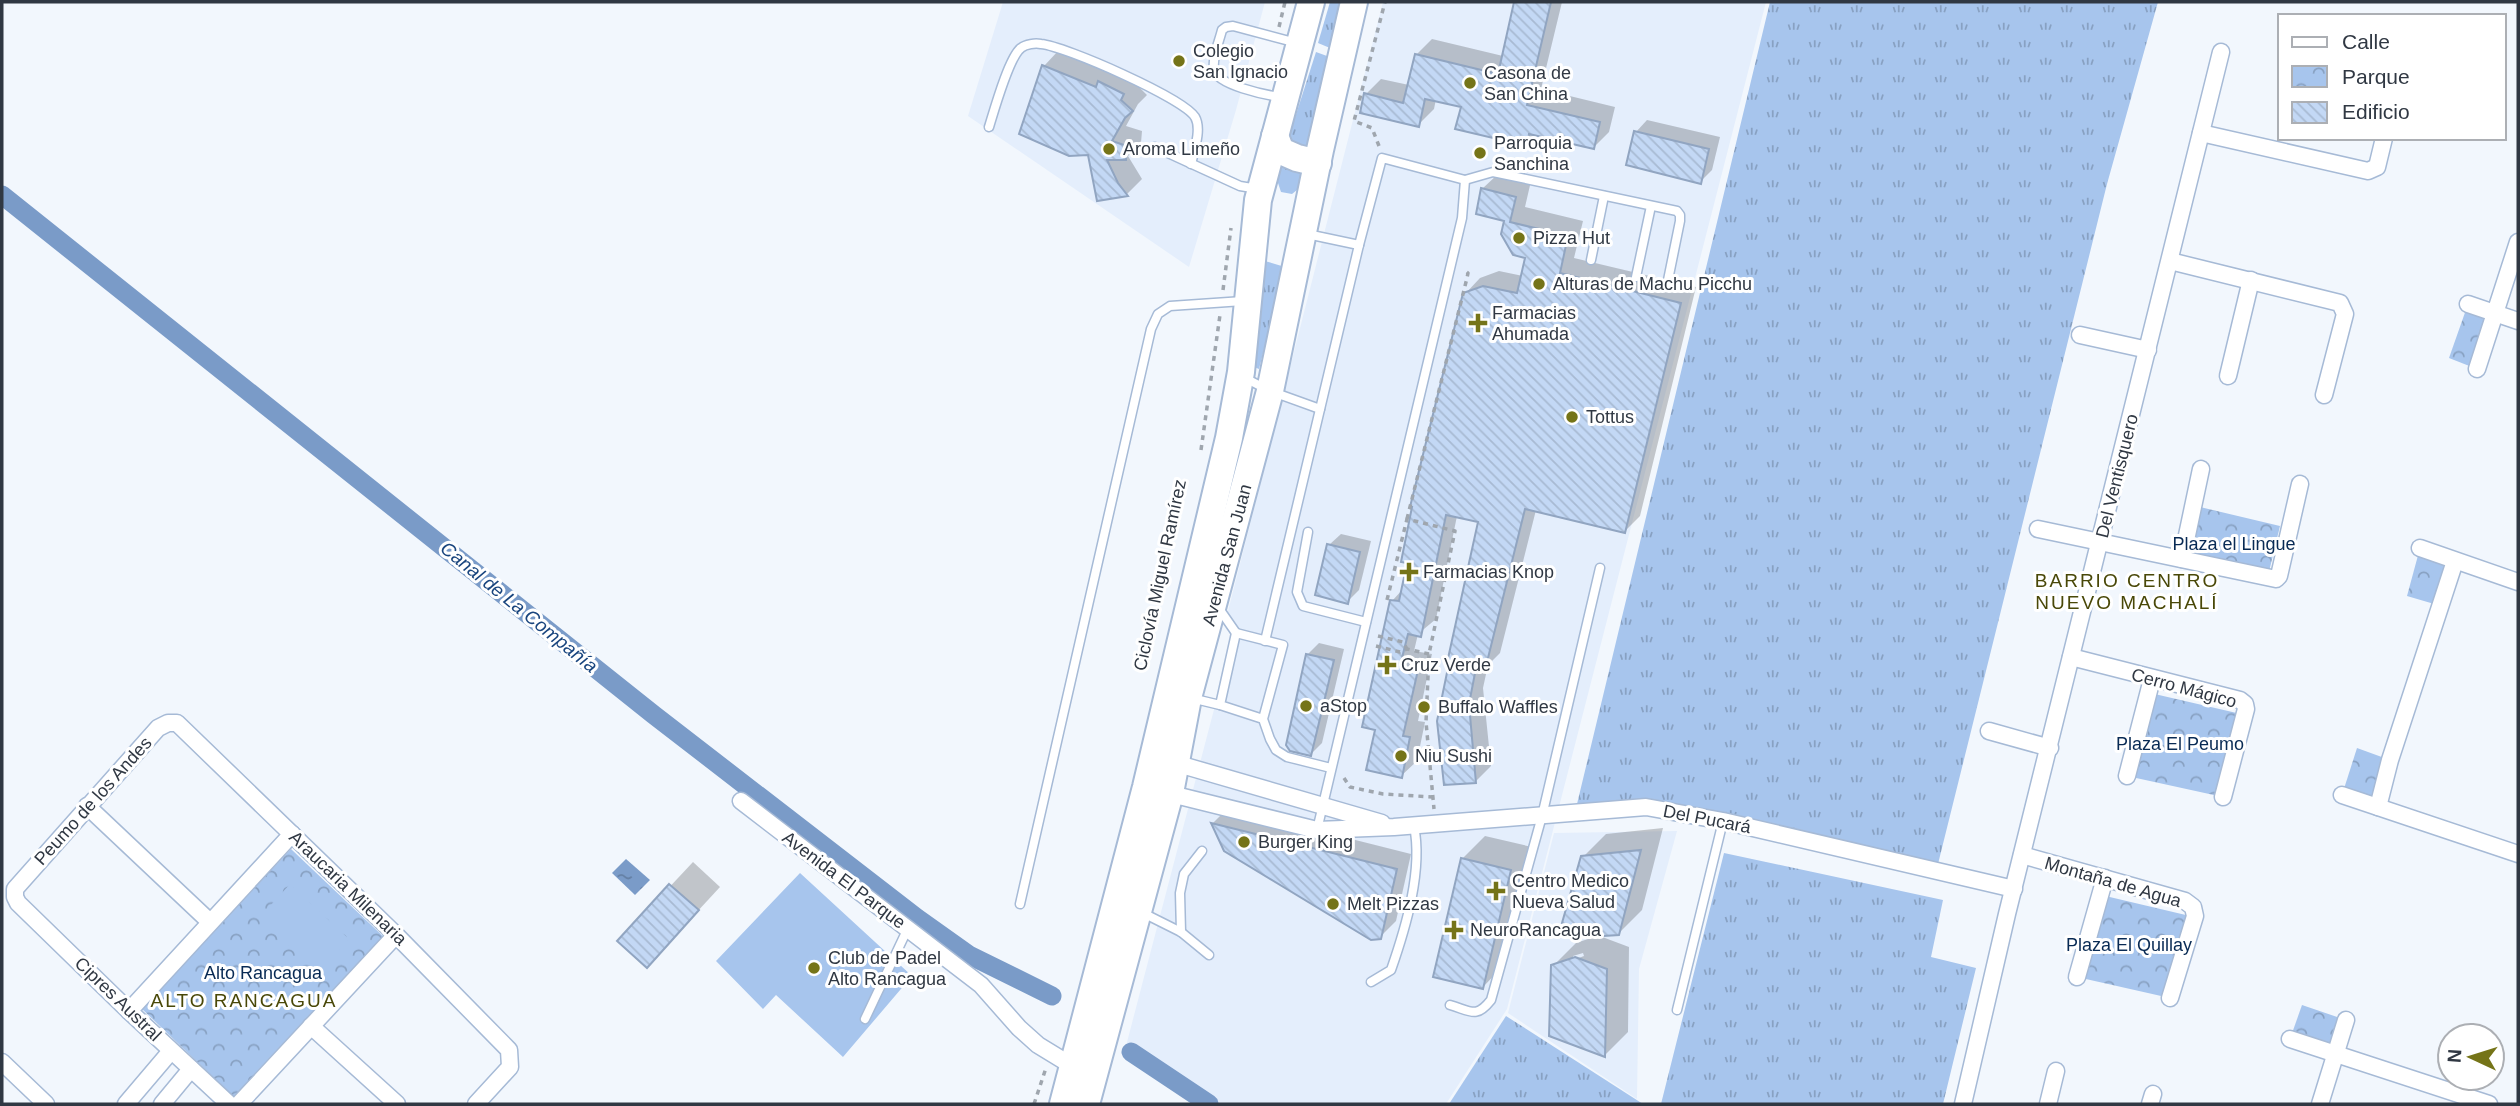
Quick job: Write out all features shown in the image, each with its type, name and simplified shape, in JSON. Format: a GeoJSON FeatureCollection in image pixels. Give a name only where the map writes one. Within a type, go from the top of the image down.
{"type":"FeatureCollection","features":[{"type":"Feature","properties":{"kind":"main road","name":"Avenida San Juan"},"geometry":{"type":"LineString","coordinates":[[1086,1104],[1137,910],[1158,790],[1230,439],[1250,300],[1261,190],[1287,98],[1288,40],[1311,2]]}},
{"type":"Feature","properties":{"kind":"main road","name":"Avenida San Juan"},"geometry":{"type":"LineString","coordinates":[[1164,760],[1188,698],[1216,602],[1270,391],[1354,2]]}},
{"type":"Feature","properties":{"kind":"main road"},"geometry":{"type":"LineString","coordinates":[[1275,136],[1282,151],[1318,163]]}},
{"type":"Feature","properties":{"kind":"main road","name":"Avenida San Juan"},"geometry":{"type":"LineString","coordinates":[[1063,1104],[1158,790]]}},
{"type":"Feature","properties":{"kind":"street","name":"Del Ventisquero"},"geometry":{"type":"LineString","coordinates":[[1964,1104],[2022,855],[2221,52]]}},
{"type":"Feature","properties":{"kind":"street"},"geometry":{"type":"LineString","coordinates":[[2201,133],[2286,145],[2368,171],[2377,167],[2384,140]]}},
{"type":"Feature","properties":{"kind":"street"},"geometry":{"type":"LineString","coordinates":[[2477,369],[2518,242]]}},
{"type":"Feature","properties":{"kind":"street"},"geometry":{"type":"LineString","coordinates":[[2170,261],[2340,303],[2345,314],[2324,396]]}},
{"type":"Feature","properties":{"kind":"street"},"geometry":{"type":"LineString","coordinates":[[2228,376],[2251,280]]}},
{"type":"Feature","properties":{"kind":"street"},"geometry":{"type":"LineString","coordinates":[[2468,304],[2518,321]]}},
{"type":"Feature","properties":{"kind":"street"},"geometry":{"type":"LineString","coordinates":[[2080,335],[2148,350]]}},
{"type":"Feature","properties":{"kind":"street"},"geometry":{"type":"LineString","coordinates":[[2182,559],[2201,469]]}},
{"type":"Feature","properties":{"kind":"street"},"geometry":{"type":"LineString","coordinates":[[2038,528],[2276,579],[2279,576],[2300,484]]}},
{"type":"Feature","properties":{"kind":"street"},"geometry":{"type":"LineString","coordinates":[[2420,548],[2518,582]]}},
{"type":"Feature","properties":{"kind":"street"},"geometry":{"type":"LineString","coordinates":[[2378,807],[2390,760],[2455,561]]}},
{"type":"Feature","properties":{"kind":"street","name":"Cerro Mágico"},"geometry":{"type":"LineString","coordinates":[[2071,657],[2240,700],[2245,704],[2246,709],[2223,797]]}},
{"type":"Feature","properties":{"kind":"street"},"geometry":{"type":"LineString","coordinates":[[2127,776],[2152,679]]}},
{"type":"Feature","properties":{"kind":"street","name":"Peumo de los Andes"},"geometry":{"type":"LineString","coordinates":[[15,889],[158,728],[168,723],[177,723]]}},
{"type":"Feature","properties":{"kind":"street","name":"Araucaria Milenaria"},"geometry":{"type":"LineString","coordinates":[[177,723],[396,935],[509,1050],[510,1067],[476,1104]]}},
{"type":"Feature","properties":{"kind":"street"},"geometry":{"type":"LineString","coordinates":[[1989,731],[2050,748]]}},
{"type":"Feature","properties":{"kind":"street","name":"Del Pucará"},"geometry":{"type":"LineString","coordinates":[[1164,760],[1394,827]]}},
{"type":"Feature","properties":{"kind":"street","name":"Del Pucará"},"geometry":{"type":"LineString","coordinates":[[1158,790],[1317,830],[1414,826],[1646,807],[1723,821],[2014,889]]}},
{"type":"Feature","properties":{"kind":"street"},"geometry":{"type":"LineString","coordinates":[[2342,795],[2518,854]]}},
{"type":"Feature","properties":{"kind":"street","name":"Avenida El Parque"},"geometry":{"type":"LineString","coordinates":[[741,801],[981,985],[1019,1028],[1051,1054],[1074,1067]]}},
{"type":"Feature","properties":{"kind":"street"},"geometry":{"type":"LineString","coordinates":[[87,806],[211,922]]}},
{"type":"Feature","properties":{"kind":"street"},"geometry":{"type":"LineString","coordinates":[[129,1011],[292,834]]}},
{"type":"Feature","properties":{"kind":"street","name":"Montaña de Agua"},"geometry":{"type":"LineString","coordinates":[[2022,855],[2185,901],[2193,907],[2195,916],[2170,998]]}},
{"type":"Feature","properties":{"kind":"street"},"geometry":{"type":"LineString","coordinates":[[2077,977],[2105,878]]}},
{"type":"Feature","properties":{"kind":"street","name":"Cipres Austral"},"geometry":{"type":"LineString","coordinates":[[15,889],[18,903],[229,1104]]}},
{"type":"Feature","properties":{"kind":"street"},"geometry":{"type":"LineString","coordinates":[[239,1104],[396,935]]}},
{"type":"Feature","properties":{"kind":"street"},"geometry":{"type":"LineString","coordinates":[[2320,1104],[2346,1020]]}},
{"type":"Feature","properties":{"kind":"street"},"geometry":{"type":"LineString","coordinates":[[311,1026],[397,1104]]}},
{"type":"Feature","properties":{"kind":"street"},"geometry":{"type":"LineString","coordinates":[[2290,1039],[2489,1104]]}},
{"type":"Feature","properties":{"kind":"street"},"geometry":{"type":"LineString","coordinates":[[126,1104],[172,1051]]}},
{"type":"Feature","properties":{"kind":"street"},"geometry":{"type":"LineString","coordinates":[[2,1062],[46,1104]]}},
{"type":"Feature","properties":{"kind":"street"},"geometry":{"type":"LineString","coordinates":[[162,1104],[191,1069]]}},
{"type":"Feature","properties":{"kind":"street"},"geometry":{"type":"LineString","coordinates":[[2048,1104],[2056,1070]]}},
{"type":"Feature","properties":{"kind":"lane"},"geometry":{"type":"LineString","coordinates":[[1287,98],[1263,94],[1219,79],[1213,67],[1222,30],[1226,27],[1233,26],[1288,40]]}},
{"type":"Feature","properties":{"kind":"lane"},"geometry":{"type":"LineString","coordinates":[[989,127],[1015,54],[1028,44],[1042,43],[1121,72],[1188,109],[1197,122],[1191,164]]}},
{"type":"Feature","properties":{"kind":"lane"},"geometry":{"type":"LineString","coordinates":[[1155,147],[1240,186],[1261,190]]}},
{"type":"Feature","properties":{"kind":"lane"},"geometry":{"type":"LineString","coordinates":[[1265,641],[1382,159],[1465,180],[1493,173],[1676,211],[1680,215],[1667,285]]}},
{"type":"Feature","properties":{"kind":"lane"},"geometry":{"type":"LineString","coordinates":[[1317,830],[1451,267],[1462,218],[1465,180]]}},
{"type":"Feature","properties":{"kind":"lane"},"geometry":{"type":"LineString","coordinates":[[1591,260],[1604,196]]}},
{"type":"Feature","properties":{"kind":"lane"},"geometry":{"type":"LineString","coordinates":[[1636,277],[1651,206]]}},
{"type":"Feature","properties":{"kind":"lane"},"geometry":{"type":"LineString","coordinates":[[1304,233],[1359,245]]}},
{"type":"Feature","properties":{"kind":"lane"},"geometry":{"type":"LineString","coordinates":[[1020,904],[1151,329],[1158,314],[1170,306],[1250,300]]}},
{"type":"Feature","properties":{"kind":"lane"},"geometry":{"type":"LineString","coordinates":[[1241,372],[1243,377],[1270,391],[1320,409]]}},
{"type":"Feature","properties":{"kind":"lane"},"geometry":{"type":"LineString","coordinates":[[1308,532],[1297,592],[1303,606],[1366,622]]}},
{"type":"Feature","properties":{"kind":"lane"},"geometry":{"type":"LineString","coordinates":[[1450,1005],[1475,1012],[1482,1010],[1490,1000],[1542,816],[1601,568]]}},
{"type":"Feature","properties":{"kind":"lane"},"geometry":{"type":"LineString","coordinates":[[1216,602],[1236,633],[1283,645],[1264,719],[1276,750],[1287,757],[1331,768]]}},
{"type":"Feature","properties":{"kind":"lane"},"geometry":{"type":"LineString","coordinates":[[1220,705],[1236,633]]}},
{"type":"Feature","properties":{"kind":"lane"},"geometry":{"type":"LineString","coordinates":[[1188,698],[1264,719]]}},
{"type":"Feature","properties":{"kind":"lane"},"geometry":{"type":"LineString","coordinates":[[1677,1010],[1723,821]]}},
{"type":"Feature","properties":{"kind":"lane"},"geometry":{"type":"LineString","coordinates":[[1371,982],[1391,970],[1400,944],[1416,867],[1418,846],[1414,826]]}},
{"type":"Feature","properties":{"kind":"lane"},"geometry":{"type":"LineString","coordinates":[[1181,932],[1180,893],[1184,874],[1202,851]]}},
{"type":"Feature","properties":{"kind":"lane"},"geometry":{"type":"LineString","coordinates":[[1137,910],[1181,932],[1209,955]]}},
{"type":"Feature","properties":{"kind":"lane"},"geometry":{"type":"LineString","coordinates":[[865,1019],[908,928]]}},
{"type":"Feature","properties":{"kind":"path"},"geometry":{"type":"LineString","coordinates":[[1285,2],[1288,40]]}},
{"type":"Feature","properties":{"kind":"path"},"geometry":{"type":"LineString","coordinates":[[1382,159],[1372,128],[1354,121],[1385,2]]}},
{"type":"Feature","properties":{"kind":"path","name":"Ciclovía Miguel Ramírez"},"geometry":{"type":"LineString","coordinates":[[1199,463],[1231,226]]}},
{"type":"Feature","properties":{"kind":"path"},"geometry":{"type":"LineString","coordinates":[[1385,610],[1468,273],[1464,269],[1451,267]]}},
{"type":"Feature","properties":{"kind":"path"},"geometry":{"type":"LineString","coordinates":[[1346,766],[1343,780],[1350,787],[1383,794],[1433,797],[1426,722],[1429,654],[1455,531],[1407,519]]}},
{"type":"Feature","properties":{"kind":"path"},"geometry":{"type":"LineString","coordinates":[[1407,649],[1403,642],[1378,635],[1376,646],[1400,652],[1407,649],[1429,654]]}},
{"type":"Feature","properties":{"kind":"path"},"geometry":{"type":"LineString","coordinates":[[1034,1104],[1051,1054]]}},
{"type":"Feature","properties":{"kind":"shaded area"},"geometry":{"type":"Polygon","coordinates":[[[1003,2],[1265,2],[1189,267],[968,116],[1003,2]]]}},
{"type":"Feature","properties":{"kind":"shaded area"},"geometry":{"type":"Polygon","coordinates":[[[1383,2],[1766,2],[1507,1009],[1446,1104],[1211,1104],[1126,1046],[1234,633],[1226,619],[1383,2]]]}},
{"type":"Feature","properties":{"kind":"shaded area"},"geometry":{"type":"Polygon","coordinates":[[[1677,831],[1639,969],[1637,1099],[1508,1013],[1554,833],[1677,831]]]}},
{"type":"Feature","properties":{"kind":"green space"},"geometry":{"type":"Polygon","coordinates":[[[1330,2],[1342,2],[1330,48],[1318,43],[1330,2]]]}},
{"type":"Feature","properties":{"kind":"green space"},"geometry":{"type":"Polygon","coordinates":[[[1770,2],[2158,2],[2107,184],[1938,864],[1652,803],[1577,804],[1770,2]]]}},
{"type":"Feature","properties":{"kind":"green space"},"geometry":{"type":"Polygon","coordinates":[[[1316,52],[1327,56],[1302,186],[1292,194],[1281,192],[1276,177],[1316,52]]]}},
{"type":"Feature","properties":{"kind":"green space"},"geometry":{"type":"Polygon","coordinates":[[[1265,261],[1285,267],[1259,369],[1254,367],[1265,261]]]}},
{"type":"Feature","properties":{"kind":"green space"},"geometry":{"type":"Polygon","coordinates":[[[2468,304],[2496,313],[2477,369],[2449,358],[2468,304]]]}},
{"type":"Feature","properties":{"kind":"green space","name":"Plaza el Lingue"},"geometry":{"type":"Polygon","coordinates":[[[2200,507],[2280,526],[2267,580],[2188,561],[2200,507]]]}},
{"type":"Feature","properties":{"kind":"green space"},"geometry":{"type":"Polygon","coordinates":[[[2420,548],[2455,561],[2441,606],[2407,596],[2420,548]]]}},
{"type":"Feature","properties":{"kind":"green space","name":"Plaza El Peumo"},"geometry":{"type":"Polygon","coordinates":[[[2146,692],[2241,714],[2223,797],[2127,776],[2146,692]]]}},
{"type":"Feature","properties":{"kind":"green space"},"geometry":{"type":"Polygon","coordinates":[[[2357,748],[2390,760],[2378,807],[2342,795],[2357,748]]]}},
{"type":"Feature","properties":{"kind":"green space","name":"Alto Rancagua"},"geometry":{"type":"Polygon","coordinates":[[[291,849],[386,939],[235,1098],[141,1008],[291,849]]]}},
{"type":"Feature","properties":{"kind":"green space"},"geometry":{"type":"Polygon","coordinates":[[[1724,853],[1943,900],[1931,957],[1976,968],[1943,1104],[1661,1104],[1724,853]]]}},
{"type":"Feature","properties":{"kind":"green space","name":"Club de Padel Alto Rancagua"},"geometry":{"type":"Polygon","coordinates":[[[800,873],[912,976],[843,1057],[776,995],[763,1009],[716,961],[800,873]]]}},
{"type":"Feature","properties":{"kind":"green space"},"geometry":{"type":"Polygon","coordinates":[[[290,884],[349,939],[318,973],[259,918],[290,884]]]}},
{"type":"Feature","properties":{"kind":"green space","name":"Plaza El Quillay"},"geometry":{"type":"Polygon","coordinates":[[[2097,894],[2190,916],[2170,998],[2077,977],[2097,894]]]}},
{"type":"Feature","properties":{"kind":"green space"},"geometry":{"type":"Polygon","coordinates":[[[2302,1005],[2346,1020],[2337,1055],[2290,1039],[2302,1005]]]}},
{"type":"Feature","properties":{"kind":"green space"},"geometry":{"type":"Polygon","coordinates":[[[1506,1016],[1643,1104],[1449,1104],[1506,1016]]]}},
{"type":"Feature","properties":{"kind":"water"},"geometry":{"type":"Polygon","coordinates":[[[626,859],[650,880],[635,895],[612,873],[626,859]]]}},
{"type":"Feature","properties":{"kind":"building","name":"Casona de San China"},"geometry":{"type":"Polygon","coordinates":[[[1514,2],[1551,2],[1527,105],[1600,122],[1594,149],[1529,134],[1527,146],[1455,129],[1461,107],[1425,99],[1419,127],[1360,113],[1364,93],[1403,103],[1415,54],[1498,74],[1514,2]]]}},
{"type":"Feature","properties":{"kind":"building"},"geometry":{"type":"Polygon","coordinates":[[[1042,65],[1096,87],[1098,81],[1124,94],[1121,100],[1133,111],[1125,118],[1112,141],[1127,146],[1126,160],[1107,160],[1128,196],[1097,201],[1088,155],[1069,156],[1019,134],[1042,65]]]}},
{"type":"Feature","properties":{"kind":"building"},"geometry":{"type":"Polygon","coordinates":[[[1634,131],[1709,149],[1701,184],[1626,165],[1634,131]]]}},
{"type":"Feature","properties":{"kind":"building"},"geometry":{"type":"Polygon","coordinates":[[[1481,188],[1516,197],[1510,222],[1568,236],[1560,273],[1681,303],[1625,533],[1525,509],[1485,670],[1476,668],[1469,704],[1476,783],[1444,785],[1437,721],[1478,522],[1446,515],[1421,637],[1408,634],[1400,666],[1418,670],[1403,736],[1410,737],[1402,778],[1366,770],[1375,730],[1362,727],[1390,600],[1399,601],[1407,563],[1401,562],[1410,507],[1463,293],[1483,286],[1517,293],[1525,258],[1513,255],[1501,234],[1504,221],[1476,214],[1481,188]]]}},
{"type":"Feature","properties":{"kind":"building"},"geometry":{"type":"Polygon","coordinates":[[[1327,544],[1360,552],[1348,604],[1315,595],[1327,544]]]}},
{"type":"Feature","properties":{"kind":"building"},"geometry":{"type":"Polygon","coordinates":[[[1306,654],[1334,660],[1311,756],[1290,751],[1286,745],[1306,654]]]}},
{"type":"Feature","properties":{"kind":"building"},"geometry":{"type":"Polygon","coordinates":[[[1211,823],[1397,869],[1381,939],[1371,940],[1224,851],[1211,823]]]}},
{"type":"Feature","properties":{"kind":"building"},"geometry":{"type":"Polygon","coordinates":[[[1641,850],[1619,935],[1587,937],[1562,923],[1581,856],[1641,850]]]}},
{"type":"Feature","properties":{"kind":"building"},"geometry":{"type":"Polygon","coordinates":[[[1461,858],[1511,870],[1483,989],[1433,977],[1461,858]]]}},
{"type":"Feature","properties":{"kind":"building"},"geometry":{"type":"Polygon","coordinates":[[[669,884],[699,910],[647,968],[617,941],[669,884]]]}},
{"type":"Feature","properties":{"kind":"building"},"geometry":{"type":"Polygon","coordinates":[[[1575,957],[1607,969],[1605,1057],[1549,1036],[1551,965],[1575,957]]]}},
{"type":"Feature","properties":{"kind":"waterway","name":"Canal de La Compañía"},"geometry":{"type":"LineString","coordinates":[[2,195],[654,715],[917,918],[969,955],[1052,996]]}},
{"type":"Feature","properties":{"kind":"waterway","name":"Canal de La Compañía"},"geometry":{"type":"LineString","coordinates":[[1131,1052],[1209,1104]]}},
{"type":"Feature","properties":{"kind":"place","name":"Colegio San Ignacio"},"geometry":{"type":"Point","coordinates":[1179,61]}},
{"type":"Feature","properties":{"kind":"place","name":"Casona de San China"},"geometry":{"type":"Point","coordinates":[1470,83]}},
{"type":"Feature","properties":{"kind":"place","name":"Aroma Limeño"},"geometry":{"type":"Point","coordinates":[1109,149]}},
{"type":"Feature","properties":{"kind":"place","name":"Parroquia Sanchina"},"geometry":{"type":"Point","coordinates":[1480,153]}},
{"type":"Feature","properties":{"kind":"place","name":"Pizza Hut"},"geometry":{"type":"Point","coordinates":[1519,238]}},
{"type":"Feature","properties":{"kind":"place","name":"Alturas de Machu Picchu"},"geometry":{"type":"Point","coordinates":[1539,284]}},
{"type":"Feature","properties":{"kind":"place","name":"Farmacias Ahumada"},"geometry":{"type":"Point","coordinates":[1478,323]}},
{"type":"Feature","properties":{"kind":"place","name":"Tottus"},"geometry":{"type":"Point","coordinates":[1572,417]}},
{"type":"Feature","properties":{"kind":"place","name":"Farmacias Knop"},"geometry":{"type":"Point","coordinates":[1409,572]}},
{"type":"Feature","properties":{"kind":"place","name":"Cruz Verde"},"geometry":{"type":"Point","coordinates":[1387,665]}},
{"type":"Feature","properties":{"kind":"place","name":"aStop"},"geometry":{"type":"Point","coordinates":[1306,706]}},
{"type":"Feature","properties":{"kind":"place","name":"Buffalo Waffles"},"geometry":{"type":"Point","coordinates":[1424,707]}},
{"type":"Feature","properties":{"kind":"place","name":"Niu Sushi"},"geometry":{"type":"Point","coordinates":[1401,756]}},
{"type":"Feature","properties":{"kind":"place","name":"Burger King"},"geometry":{"type":"Point","coordinates":[1244,842]}},
{"type":"Feature","properties":{"kind":"place","name":"Centro Medico Nueva Salud"},"geometry":{"type":"Point","coordinates":[1496,891]}},
{"type":"Feature","properties":{"kind":"place","name":"Melt Pizzas"},"geometry":{"type":"Point","coordinates":[1333,904]}},
{"type":"Feature","properties":{"kind":"place","name":"NeuroRancagua"},"geometry":{"type":"Point","coordinates":[1454,930]}},
{"type":"Feature","properties":{"kind":"place","name":"Club de Padel Alto Rancagua"},"geometry":{"type":"Point","coordinates":[814,968]}},
{"type":"Feature","properties":{"kind":"district","name":"BARRIO CENTRO NUEVO MACHALÍ"},"geometry":{"type":"Point","coordinates":[2127,591]}},
{"type":"Feature","properties":{"kind":"district","name":"ALTO RANCAGUA"},"geometry":{"type":"Point","coordinates":[244,1000]}}]}
